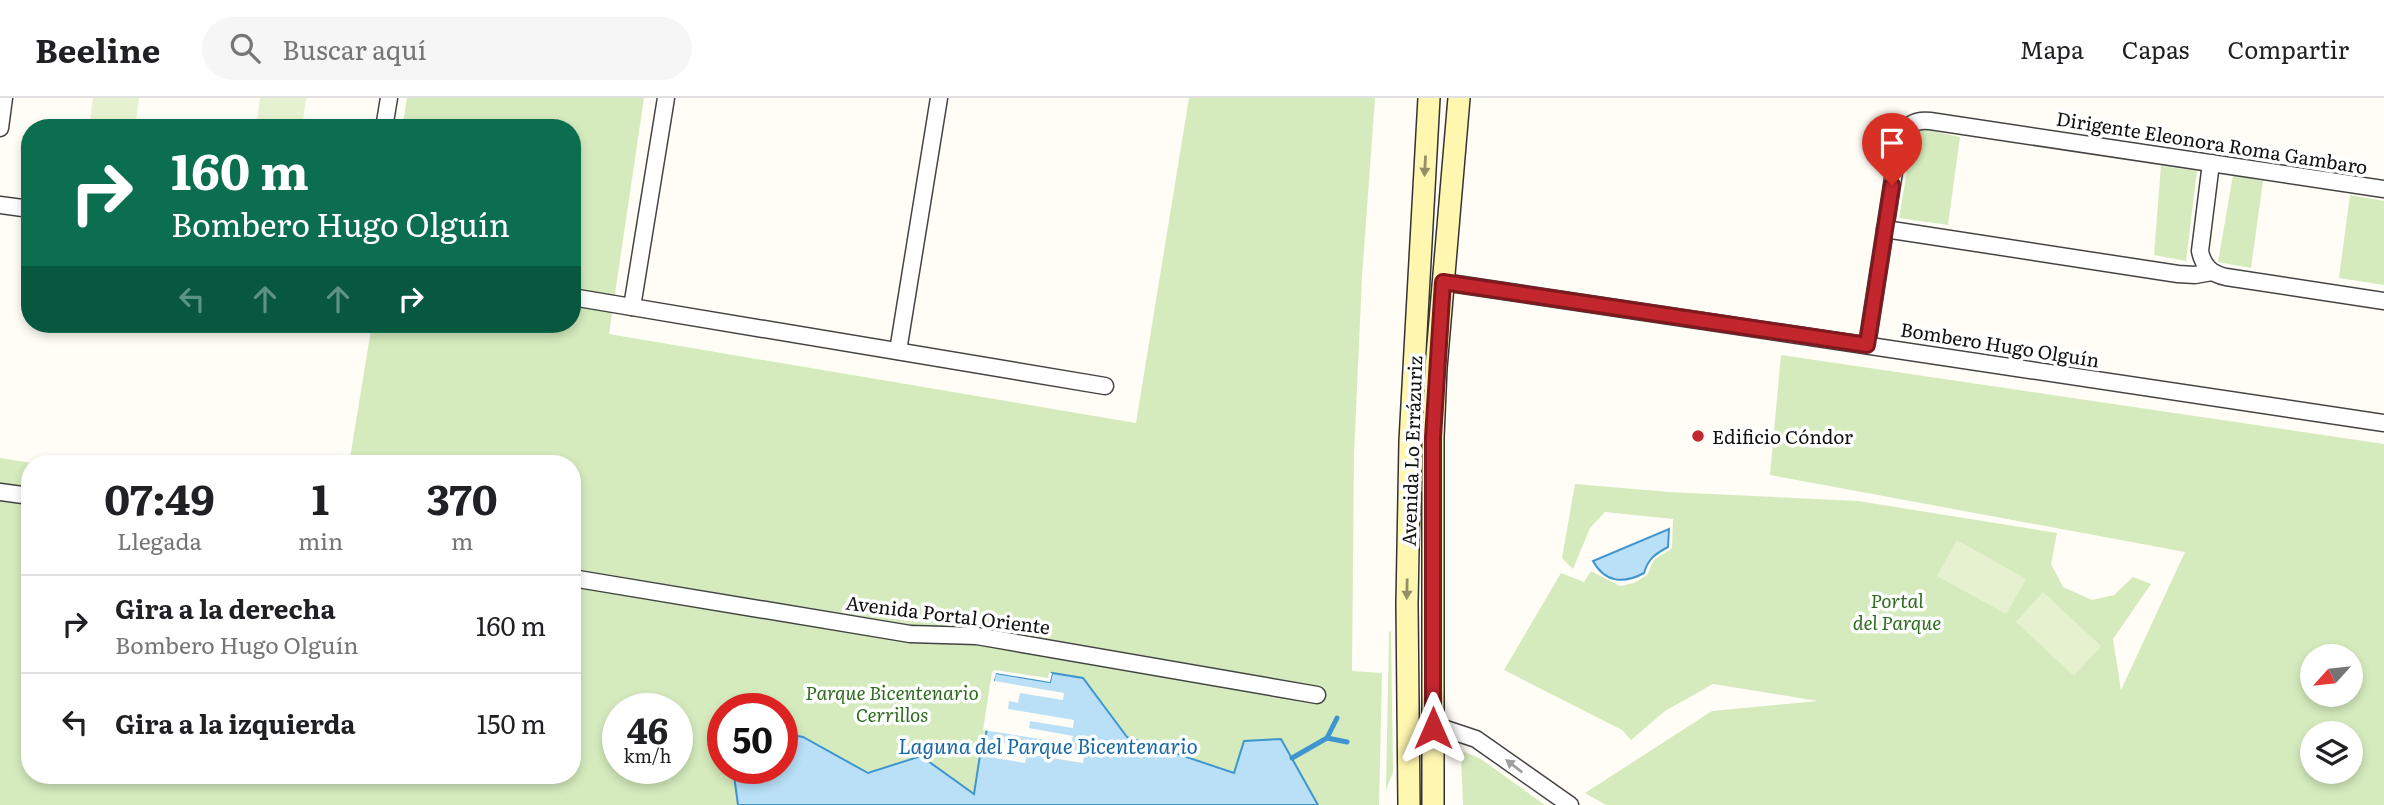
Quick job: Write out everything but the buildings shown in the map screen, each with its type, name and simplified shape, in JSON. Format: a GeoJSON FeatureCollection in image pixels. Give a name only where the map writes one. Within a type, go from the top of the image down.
{"type":"FeatureCollection","features":[{"type":"Feature","properties":{"kind":"main road","name":"Avenida Lo Errázuriz"},"geometry":{"type":"LineString","coordinates":[[1409,805],[1409,441],[1429,98]]}},
{"type":"Feature","properties":{"kind":"main road","name":"Avenida Lo Errázuriz"},"geometry":{"type":"LineString","coordinates":[[1433,805],[1433,437],[1459,98]]}},
{"type":"Feature","properties":{"kind":"street"},"geometry":{"type":"LineString","coordinates":[[0,128],[4,98]]}},
{"type":"Feature","properties":{"kind":"street"},"geometry":{"type":"LineString","coordinates":[[386,119],[389,98]]}},
{"type":"Feature","properties":{"kind":"street"},"geometry":{"type":"LineString","coordinates":[[632,307],[666,98]]}},
{"type":"Feature","properties":{"kind":"street"},"geometry":{"type":"LineString","coordinates":[[898,351],[939,98]]}},
{"type":"Feature","properties":{"kind":"street","name":"Dirigente Eleonora Roma Gambaro"},"geometry":{"type":"LineString","coordinates":[[1885,229],[1899,140],[1909,124],[1923,120],[2384,189]]}},
{"type":"Feature","properties":{"kind":"street"},"geometry":{"type":"LineString","coordinates":[[2211,163],[2200,251],[2211,272]]}},
{"type":"Feature","properties":{"kind":"street"},"geometry":{"type":"LineString","coordinates":[[0,205],[21,208]]}},
{"type":"Feature","properties":{"kind":"street"},"geometry":{"type":"LineString","coordinates":[[1867,345],[1885,229],[2178,274],[2211,272],[2226,277],[2384,301]]}},
{"type":"Feature","properties":{"kind":"street","name":"Bombero Hugo Olguín"},"geometry":{"type":"LineString","coordinates":[[1443,282],[2384,424]]}},
{"type":"Feature","properties":{"kind":"street"},"geometry":{"type":"LineString","coordinates":[[581,298],[1105,386]]}},
{"type":"Feature","properties":{"kind":"street"},"geometry":{"type":"LineString","coordinates":[[0,492],[21,495]]}},
{"type":"Feature","properties":{"kind":"street","name":"Avenida Portal Oriente"},"geometry":{"type":"LineString","coordinates":[[581,579],[910,634],[977,636],[1317,695]]}},
{"type":"Feature","properties":{"kind":"street"},"geometry":{"type":"LineString","coordinates":[[1433,728],[1446,729],[1476,739],[1570,805]]}},
{"type":"Feature","properties":{"kind":"green space"},"geometry":{"type":"Polygon","coordinates":[[[93,98],[139,98],[136,119],[90,119],[93,98]]]}},
{"type":"Feature","properties":{"kind":"green space"},"geometry":{"type":"Polygon","coordinates":[[[260,98],[306,98],[303,119],[257,119],[260,98]]]}},
{"type":"Feature","properties":{"kind":"green space","name":"Parque Bicentenario Cerrillos"},"geometry":{"type":"Polygon","coordinates":[[[407,98],[644,98],[609,334],[1136,423],[1189,98],[1375,98],[1362,277],[1354,455],[1352,671],[1382,673],[1379,805],[0,805],[0,458],[21,461],[21,784],[581,784],[581,455],[350,455],[371,333],[581,333],[581,119],[404,119],[407,98]]]}},
{"type":"Feature","properties":{"kind":"green space"},"geometry":{"type":"Polygon","coordinates":[[[1923,129],[1960,137],[1948,225],[1899,218],[1913,135],[1923,129]]]}},
{"type":"Feature","properties":{"kind":"green space"},"geometry":{"type":"Polygon","coordinates":[[[2161,166],[2197,171],[2186,261],[2154,255],[2161,166]]]}},
{"type":"Feature","properties":{"kind":"green space"},"geometry":{"type":"Polygon","coordinates":[[[2233,175],[2263,181],[2251,268],[2218,262],[2233,175]]]}},
{"type":"Feature","properties":{"kind":"green space"},"geometry":{"type":"Polygon","coordinates":[[[2350,195],[2384,201],[2384,285],[2339,278],[2350,195]]]}},
{"type":"Feature","properties":{"kind":"green space","name":"Portal del Parque"},"geometry":{"type":"Polygon","coordinates":[[[1781,355],[2384,444],[2384,805],[1606,805],[1585,793],[1712,711],[1818,701],[1713,684],[1665,711],[1631,740],[1622,730],[1504,670],[1561,573],[1584,582],[1591,571],[1620,586],[1634,583],[1647,575],[1654,560],[1672,548],[1673,519],[1605,512],[1590,528],[1573,569],[1562,558],[1575,484],[1669,492],[1858,501],[2057,533],[2051,564],[2063,587],[2092,600],[2114,595],[2133,577],[2151,584],[2113,639],[2121,690],[2185,552],[1770,475],[1781,355]]]}},
{"type":"Feature","properties":{"kind":"green space"},"geometry":{"type":"Polygon","coordinates":[[[1957,540],[2026,579],[2006,614],[1937,576],[1957,540]]]}},
{"type":"Feature","properties":{"kind":"green space"},"geometry":{"type":"Polygon","coordinates":[[[2043,592],[2101,646],[2074,676],[2016,622],[2043,592]]]}},
{"type":"Feature","properties":{"kind":"green space"},"geometry":{"type":"Polygon","coordinates":[[[1391,631],[1393,772],[1386,790],[1389,632],[1391,631]]]}},
{"type":"Feature","properties":{"kind":"green space"},"geometry":{"type":"Polygon","coordinates":[[[1465,752],[1481,759],[1545,805],[1463,805],[1461,755],[1465,752]]]}},
{"type":"Feature","properties":{"kind":"water"},"geometry":{"type":"Polygon","coordinates":[[[1669,529],[1668,547],[1653,557],[1644,573],[1637,577],[1622,580],[1609,577],[1603,574],[1593,561],[1669,529]]]}},
{"type":"Feature","properties":{"kind":"water","name":"Laguna del Parque Bicentenario"},"geometry":{"type":"Polygon","coordinates":[[[995,673],[1050,682],[1052,673],[1083,678],[1127,737],[1234,773],[1244,741],[1281,739],[1318,805],[738,805],[735,784],[798,784],[798,736],[868,773],[921,756],[974,794],[980,755],[983,755],[995,673]]]}},
{"type":"Feature","properties":{"kind":"pier"},"geometry":{"type":"Polygon","coordinates":[[[995,670],[1048,678],[1049,673],[1052,673],[1050,682],[996,673],[994,681],[1064,693],[1063,700],[1020,693],[1018,703],[1009,701],[1008,709],[1074,720],[1073,728],[1030,721],[1029,728],[1073,736],[1071,744],[983,730],[992,672],[995,670]]]}},
{"type":"Feature","properties":{"kind":"pier"},"geometry":{"type":"Polygon","coordinates":[[[982,739],[1084,756],[1083,763],[1027,754],[1025,763],[976,755],[980,752],[982,739]]]}},
{"type":"Feature","properties":{"kind":"waterway"},"geometry":{"type":"LineString","coordinates":[[1292,758],[1327,738],[1337,718]]}},
{"type":"Feature","properties":{"kind":"waterway"},"geometry":{"type":"LineString","coordinates":[[1327,738],[1347,742]]}},
{"type":"Feature","properties":{"kind":"place","name":"Edificio Cóndor"},"geometry":{"type":"Point","coordinates":[1698,436]}},
{"type":"Feature","properties":{"kind":"route"},"geometry":{"type":"LineString","coordinates":[[1433,728],[1433,437],[1443,282],[1867,345],[1892,185]]}}]}
